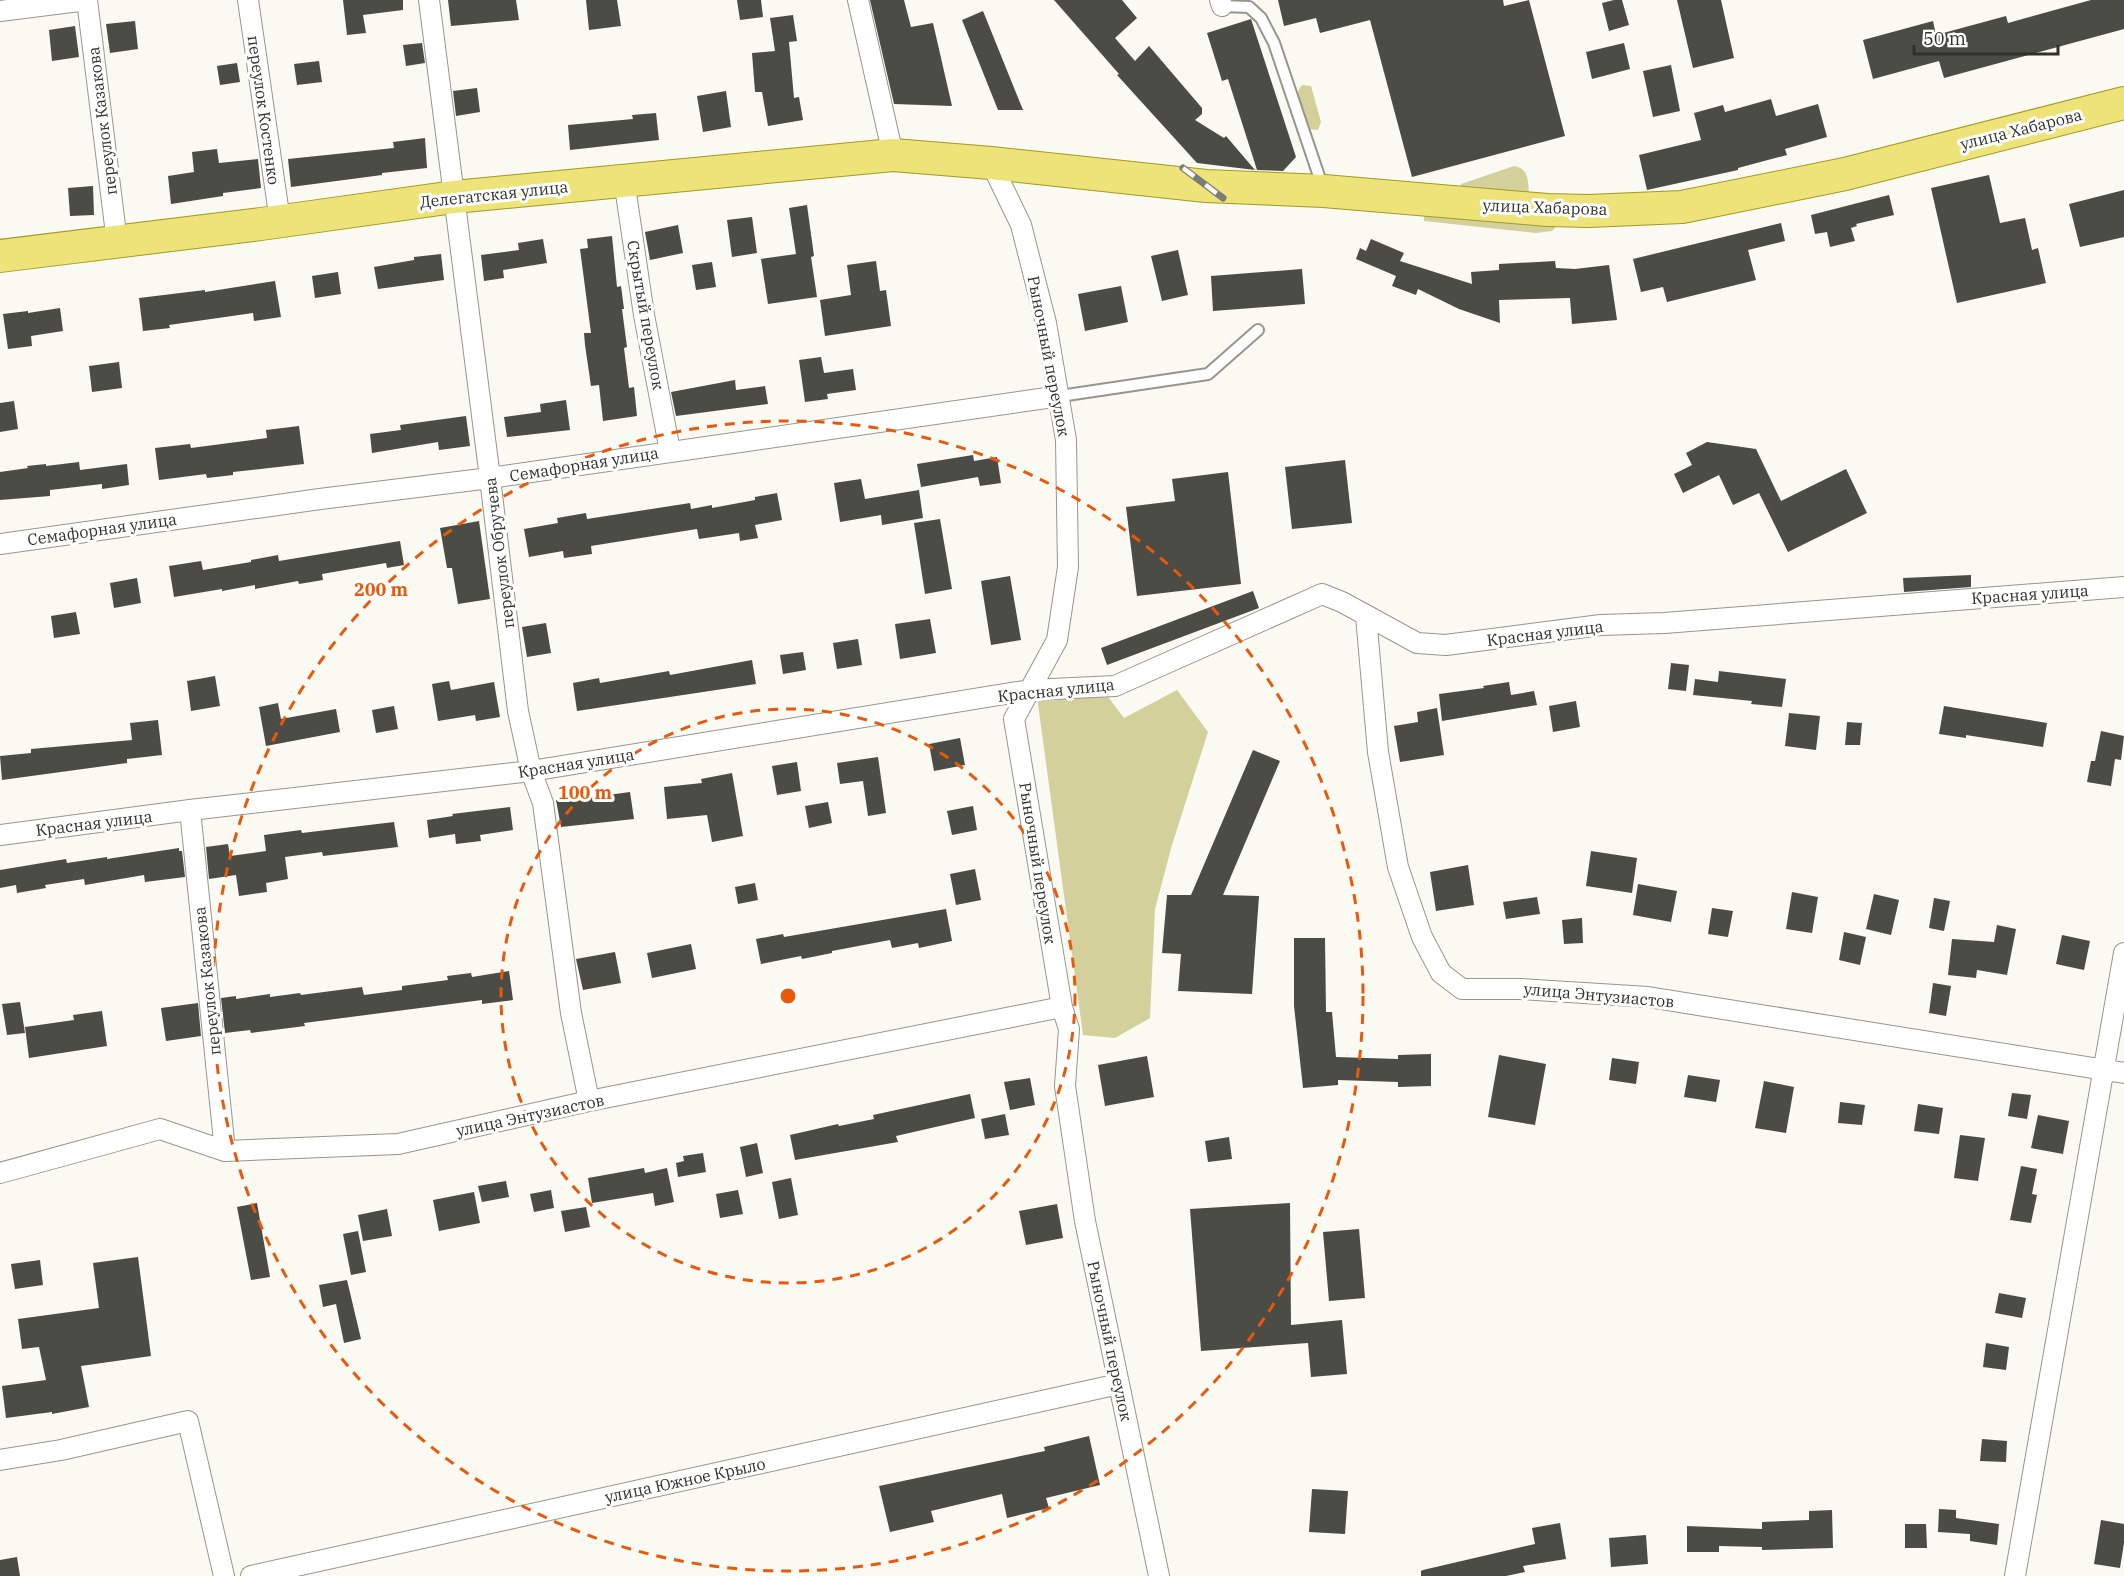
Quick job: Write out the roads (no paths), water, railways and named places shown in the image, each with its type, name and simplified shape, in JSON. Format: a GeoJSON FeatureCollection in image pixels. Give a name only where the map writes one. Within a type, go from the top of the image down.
{"type":"FeatureCollection","features":[{"type":"Feature","properties":{"kind":"main road","name":"улица Хабарова"},"geometry":{"type":"LineString","coordinates":[[991,163],[1206,186],[1324,191],[1570,211],[1682,207],[1845,174],[2124,103]]}},
{"type":"Feature","properties":{"kind":"main road","name":"Делегатская улица"},"geometry":{"type":"LineString","coordinates":[[0,256],[454,197],[624,180],[893,155],[991,163]]}},
{"type":"Feature","properties":{"kind":"street"},"geometry":{"type":"LineString","coordinates":[[0,11],[87,0]]}},
{"type":"Feature","properties":{"kind":"street","name":"переулок Казакова"},"geometry":{"type":"LineString","coordinates":[[87,0],[117,242]]}},
{"type":"Feature","properties":{"kind":"street","name":"переулок Костенко"},"geometry":{"type":"LineString","coordinates":[[248,0],[280,221]]}},
{"type":"Feature","properties":{"kind":"street","name":"переулок Обручева"},"geometry":{"type":"LineString","coordinates":[[429,0],[518,711],[531,771],[543,803],[571,1013],[589,1101]]}},
{"type":"Feature","properties":{"kind":"street"},"geometry":{"type":"LineString","coordinates":[[858,0],[893,155]]}},
{"type":"Feature","properties":{"kind":"street","name":"Рыночный переулок"},"geometry":{"type":"LineString","coordinates":[[991,163],[1021,225],[1046,323],[1066,440],[1068,567],[1057,640],[1014,719],[1062,1007],[1069,1029],[1065,1086],[1085,1221],[1159,1576]]}},
{"type":"Feature","properties":{"kind":"street","name":"Скрытый переулок"},"geometry":{"type":"LineString","coordinates":[[624,180],[644,315],[670,451]]}},
{"type":"Feature","properties":{"kind":"street","name":"Семафорная улица"},"geometry":{"type":"LineString","coordinates":[[0,544],[490,478],[1060,396]]}},
{"type":"Feature","properties":{"kind":"street","name":"Красная улица"},"geometry":{"type":"LineString","coordinates":[[0,835],[190,810],[531,771],[1030,690],[1115,686],[1322,594],[1342,602],[1417,643],[1446,645],[1601,625],[1664,623],[2124,587]]}},
{"type":"Feature","properties":{"kind":"street","name":"улица Энтузиастов"},"geometry":{"type":"LineString","coordinates":[[1366,616],[1378,752],[1398,867],[1422,938],[1441,973],[1462,989],[1520,989],[1648,997],[2124,1073]]}},
{"type":"Feature","properties":{"kind":"street","name":"переулок Казакова"},"geometry":{"type":"LineString","coordinates":[[190,810],[225,1151]]}},
{"type":"Feature","properties":{"kind":"street"},"geometry":{"type":"LineString","coordinates":[[2015,1576],[2124,953]]}},
{"type":"Feature","properties":{"kind":"street","name":"улица Энтузиастов"},"geometry":{"type":"LineString","coordinates":[[0,1172],[160,1129],[225,1151],[398,1144],[589,1101],[1062,1007]]}},
{"type":"Feature","properties":{"kind":"street","name":"улица Южное Крыло"},"geometry":{"type":"LineString","coordinates":[[251,1576],[1119,1384]]}},
{"type":"Feature","properties":{"kind":"street"},"geometry":{"type":"LineString","coordinates":[[0,1460],[61,1450],[188,1420],[224,1576]]}},
{"type":"Feature","properties":{"kind":"lane"},"geometry":{"type":"LineString","coordinates":[[1221,3],[1249,8],[1262,18],[1274,42],[1324,191]]}},
{"type":"Feature","properties":{"kind":"lane"},"geometry":{"type":"LineString","coordinates":[[1060,396],[1208,374],[1258,330]]}},
{"type":"Feature","properties":{"kind":"railway"},"geometry":{"type":"LineString","coordinates":[[1183,168],[1223,198]]}}]}
